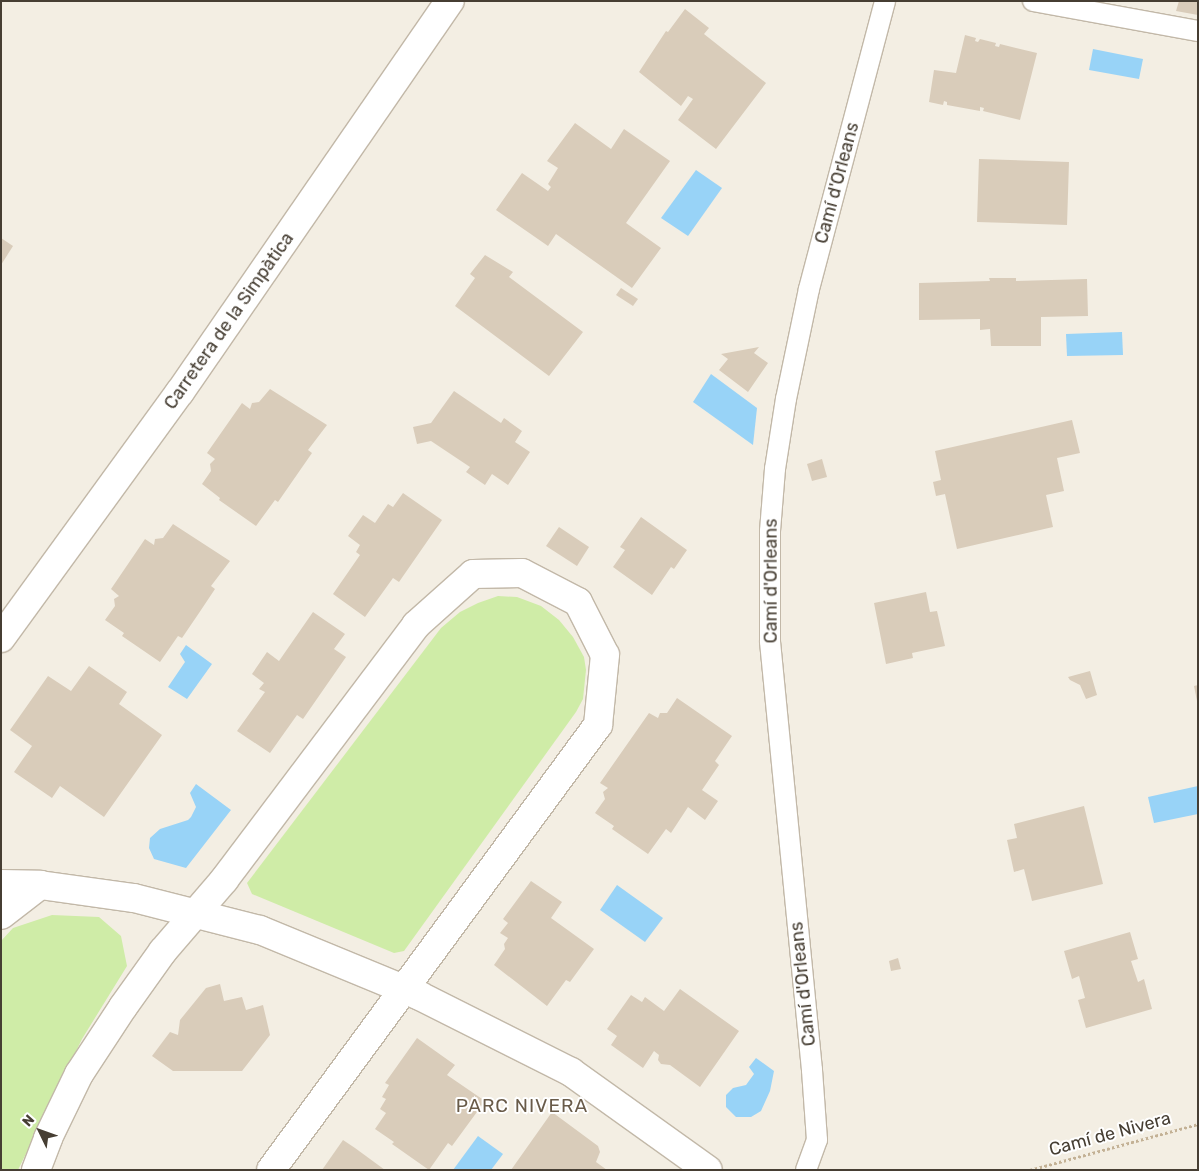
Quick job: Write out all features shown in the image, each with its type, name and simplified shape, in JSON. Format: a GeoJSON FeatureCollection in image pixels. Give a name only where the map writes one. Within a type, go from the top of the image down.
{"type":"FeatureCollection","features":[{"type":"Feature","properties":{"kind":"street","name":"Carretera de la Simpàtica"},"geometry":{"type":"LineString","coordinates":[[1,638],[180,392],[450,1]]}},
{"type":"Feature","properties":{"kind":"street"},"geometry":{"type":"LineString","coordinates":[[36,1170],[48,1138],[79,1074],[135,991],[194,913],[224,880],[416,625],[473,574],[522,573],[578,602],[605,655],[598,725],[271,1170]]}},
{"type":"Feature","properties":{"kind":"street"},"geometry":{"type":"LineString","coordinates":[[1,884],[40,885],[134,898],[260,930],[404,990],[571,1072],[708,1170]]}},
{"type":"Feature","properties":{"kind":"street"},"geometry":{"type":"LineString","coordinates":[[1,915],[40,885]]}},
{"type":"Feature","properties":{"kind":"lane","name":"Camí d'Orleans"},"geometry":{"type":"LineString","coordinates":[[806,1170],[817,1140],[812,1070],[770,641],[770,530],[774,469],[786,398],[809,289],[885,1]]}},
{"type":"Feature","properties":{"kind":"lane"},"geometry":{"type":"LineString","coordinates":[[1033,1],[1198,31]]}},
{"type":"Feature","properties":{"kind":"path","name":"Camí de Nivera"},"geometry":{"type":"LineString","coordinates":[[1030,1170],[1198,1124]]}},
{"type":"Feature","properties":{"kind":"green space"},"geometry":{"type":"Polygon","coordinates":[[[498,596],[517,597],[541,606],[559,620],[573,637],[584,657],[586,670],[583,699],[576,712],[404,951],[394,953],[252,894],[247,883],[441,628],[460,612],[498,596]]]}},
{"type":"Feature","properties":{"kind":"green space"},"geometry":{"type":"Polygon","coordinates":[[[52,915],[99,917],[121,936],[127,966],[82,1039],[18,1170],[1,1170],[1,941],[13,928],[52,915]]]}},
{"type":"Feature","properties":{"kind":"water"},"geometry":{"type":"Polygon","coordinates":[[[1093,49],[1143,59],[1139,79],[1089,70],[1093,49]]]}},
{"type":"Feature","properties":{"kind":"water"},"geometry":{"type":"Polygon","coordinates":[[[696,170],[722,188],[688,236],[661,218],[696,170]]]}},
{"type":"Feature","properties":{"kind":"water"},"geometry":{"type":"Polygon","coordinates":[[[1122,332],[1123,355],[1067,356],[1066,334],[1122,332]]]}},
{"type":"Feature","properties":{"kind":"water"},"geometry":{"type":"Polygon","coordinates":[[[711,374],[757,408],[753,445],[693,402],[711,374]]]}},
{"type":"Feature","properties":{"kind":"water"},"geometry":{"type":"Polygon","coordinates":[[[186,645],[212,664],[187,699],[168,687],[185,662],[180,654],[186,645]]]}},
{"type":"Feature","properties":{"kind":"water"},"geometry":{"type":"Polygon","coordinates":[[[196,784],[231,810],[186,868],[154,859],[149,848],[150,838],[160,829],[188,820],[191,817],[196,807],[190,793],[196,784]]]}},
{"type":"Feature","properties":{"kind":"water"},"geometry":{"type":"Polygon","coordinates":[[[1198,786],[1198,814],[1154,823],[1148,797],[1198,786]]]}},
{"type":"Feature","properties":{"kind":"water"},"geometry":{"type":"Polygon","coordinates":[[[617,885],[663,918],[645,942],[600,910],[617,885]]]}},
{"type":"Feature","properties":{"kind":"water"},"geometry":{"type":"Polygon","coordinates":[[[756,1058],[774,1071],[770,1091],[761,1111],[751,1117],[736,1117],[726,1107],[726,1095],[733,1088],[746,1085],[754,1074],[749,1067],[756,1058]]]}},
{"type":"Feature","properties":{"kind":"water"},"geometry":{"type":"Polygon","coordinates":[[[478,1136],[503,1154],[491,1170],[453,1170],[478,1136]]]}},
{"type":"Feature","properties":{"kind":"building"},"geometry":{"type":"Polygon","coordinates":[[[1179,1],[1198,1],[1198,15],[1176,11],[1179,1]]]}},
{"type":"Feature","properties":{"kind":"building"},"geometry":{"type":"Polygon","coordinates":[[[685,9],[709,28],[704,34],[766,83],[716,149],[678,120],[693,99],[688,96],[681,106],[639,72],[666,31],[668,32],[685,9]]]}},
{"type":"Feature","properties":{"kind":"building"},"geometry":{"type":"Polygon","coordinates":[[[965,35],[976,38],[975,41],[978,42],[980,39],[996,43],[995,46],[999,47],[1000,44],[1037,53],[1020,120],[983,111],[984,108],[980,107],[980,111],[947,105],[947,102],[944,101],[943,105],[929,102],[934,70],[956,73],[965,35]]]}},
{"type":"Feature","properties":{"kind":"building"},"geometry":{"type":"Polygon","coordinates":[[[575,123],[611,149],[624,129],[670,161],[626,223],[661,248],[632,288],[556,234],[548,246],[496,210],[522,173],[548,191],[551,187],[548,184],[558,168],[547,161],[575,123]]]}},
{"type":"Feature","properties":{"kind":"building"},"geometry":{"type":"Polygon","coordinates":[[[979,159],[1069,162],[1067,225],[977,222],[979,159]]]}},
{"type":"Feature","properties":{"kind":"building"},"geometry":{"type":"Polygon","coordinates":[[[1,238],[13,246],[1,265],[1,238]]]}},
{"type":"Feature","properties":{"kind":"building"},"geometry":{"type":"Polygon","coordinates":[[[485,255],[513,272],[509,277],[583,332],[549,376],[455,306],[475,278],[470,274],[485,255]]]}},
{"type":"Feature","properties":{"kind":"building"},"geometry":{"type":"Polygon","coordinates":[[[989,278],[1016,278],[1016,281],[1087,279],[1088,316],[1041,317],[1041,346],[991,346],[990,329],[980,330],[980,319],[919,320],[919,283],[990,281],[989,278]]]}},
{"type":"Feature","properties":{"kind":"building"},"geometry":{"type":"Polygon","coordinates":[[[621,288],[638,299],[633,306],[616,295],[621,288]]]}},
{"type":"Feature","properties":{"kind":"building"},"geometry":{"type":"Polygon","coordinates":[[[759,347],[754,353],[768,363],[748,392],[719,370],[728,359],[721,354],[759,347]]]}},
{"type":"Feature","properties":{"kind":"building"},"geometry":{"type":"Polygon","coordinates":[[[270,389],[327,425],[308,450],[312,453],[278,502],[275,500],[256,526],[219,500],[220,498],[202,484],[211,471],[210,464],[215,459],[207,453],[242,403],[250,409],[252,403],[259,402],[270,389]]]}},
{"type":"Feature","properties":{"kind":"building"},"geometry":{"type":"Polygon","coordinates":[[[454,391],[501,423],[504,418],[522,431],[515,442],[530,452],[508,485],[492,474],[485,485],[466,472],[470,467],[431,441],[417,444],[413,427],[431,423],[454,391]]]}},
{"type":"Feature","properties":{"kind":"building"},"geometry":{"type":"Polygon","coordinates":[[[1072,420],[1080,453],[1057,458],[1064,491],[1046,495],[1053,527],[957,549],[945,494],[936,496],[933,482],[941,480],[935,451],[1072,420]]]}},
{"type":"Feature","properties":{"kind":"building"},"geometry":{"type":"Polygon","coordinates":[[[822,459],[827,477],[812,481],[807,464],[822,459]]]}},
{"type":"Feature","properties":{"kind":"building"},"geometry":{"type":"Polygon","coordinates":[[[403,493],[442,520],[399,582],[393,578],[365,617],[333,594],[360,555],[356,552],[360,545],[348,536],[363,515],[375,523],[388,504],[393,507],[403,493]]]}},
{"type":"Feature","properties":{"kind":"building"},"geometry":{"type":"Polygon","coordinates":[[[641,517],[687,550],[674,569],[671,567],[652,595],[613,567],[625,550],[620,547],[641,517]]]}},
{"type":"Feature","properties":{"kind":"building"},"geometry":{"type":"Polygon","coordinates":[[[173,524],[230,561],[211,586],[215,589],[182,638],[178,636],[160,662],[122,636],[124,633],[105,620],[115,606],[114,599],[119,596],[111,589],[145,539],[154,545],[155,539],[163,538],[173,524]]]}},
{"type":"Feature","properties":{"kind":"building"},"geometry":{"type":"Polygon","coordinates":[[[559,527],[589,547],[577,566],[546,546],[559,527]]]}},
{"type":"Feature","properties":{"kind":"building"},"geometry":{"type":"Polygon","coordinates":[[[926,592],[930,612],[937,611],[945,646],[912,653],[913,658],[886,664],[874,603],[926,592]]]}},
{"type":"Feature","properties":{"kind":"building"},"geometry":{"type":"Polygon","coordinates":[[[313,612],[345,634],[334,649],[346,657],[303,719],[297,715],[270,753],[237,731],[265,692],[259,689],[264,683],[252,674],[267,652],[279,661],[313,612]]]}},
{"type":"Feature","properties":{"kind":"building"},"geometry":{"type":"Polygon","coordinates":[[[89,666],[127,692],[119,704],[162,735],[104,817],[60,786],[52,798],[14,772],[32,746],[10,730],[48,676],[71,691],[89,666]]]}},
{"type":"Feature","properties":{"kind":"building"},"geometry":{"type":"Polygon","coordinates":[[[1090,671],[1097,695],[1086,699],[1080,685],[1068,677],[1090,671]]]}},
{"type":"Feature","properties":{"kind":"building"},"geometry":{"type":"Polygon","coordinates":[[[1198,685],[1198,701],[1197,701],[1194,686],[1198,685]]]}},
{"type":"Feature","properties":{"kind":"building"},"geometry":{"type":"Polygon","coordinates":[[[677,698],[732,736],[715,761],[719,765],[702,790],[718,801],[705,820],[688,807],[671,833],[666,829],[648,854],[612,829],[614,826],[595,813],[605,799],[603,792],[608,788],[600,783],[649,713],[658,718],[660,713],[667,713],[677,698]]]}},
{"type":"Feature","properties":{"kind":"building"},"geometry":{"type":"Polygon","coordinates":[[[1084,806],[1103,884],[1032,901],[1024,869],[1014,872],[1007,840],[1017,838],[1014,824],[1084,806]]]}},
{"type":"Feature","properties":{"kind":"building"},"geometry":{"type":"Polygon","coordinates":[[[531,881],[562,902],[551,918],[594,949],[570,982],[566,980],[547,1006],[494,965],[505,949],[504,944],[508,938],[500,933],[508,923],[503,919],[531,881]]]}},
{"type":"Feature","properties":{"kind":"building"},"geometry":{"type":"Polygon","coordinates":[[[1130,932],[1138,959],[1131,961],[1138,982],[1144,979],[1152,1009],[1086,1028],[1078,1000],[1085,998],[1079,976],[1072,979],[1064,951],[1130,932]]]}},
{"type":"Feature","properties":{"kind":"building"},"geometry":{"type":"Polygon","coordinates":[[[898,958],[901,969],[891,971],[889,961],[898,958]]]}},
{"type":"Feature","properties":{"kind":"building"},"geometry":{"type":"Polygon","coordinates":[[[220,984],[224,1001],[242,997],[246,1010],[263,1005],[270,1035],[242,1071],[173,1071],[152,1056],[170,1032],[178,1035],[180,1020],[206,988],[220,984]]]}},
{"type":"Feature","properties":{"kind":"building"},"geometry":{"type":"Polygon","coordinates":[[[680,989],[739,1031],[700,1087],[670,1065],[661,1064],[658,1060],[659,1055],[654,1051],[643,1068],[611,1045],[617,1036],[607,1029],[631,995],[642,1002],[645,997],[664,1011],[680,989]]]}},
{"type":"Feature","properties":{"kind":"building"},"geometry":{"type":"Polygon","coordinates":[[[417,1038],[455,1065],[447,1075],[485,1101],[452,1146],[448,1143],[429,1170],[392,1144],[394,1142],[375,1129],[386,1113],[380,1109],[386,1099],[382,1097],[389,1085],[385,1083],[417,1038]]]}},
{"type":"Feature","properties":{"kind":"building"},"geometry":{"type":"Polygon","coordinates":[[[552,1112],[598,1146],[600,1152],[596,1162],[607,1170],[511,1170],[552,1112]]]}},
{"type":"Feature","properties":{"kind":"building"},"geometry":{"type":"Polygon","coordinates":[[[343,1140],[355,1148],[385,1170],[322,1170],[343,1140]]]}},
{"type":"Feature","properties":{"kind":"district","name":"PARC NIVERA"},"geometry":{"type":"Point","coordinates":[522,1106]}}]}
